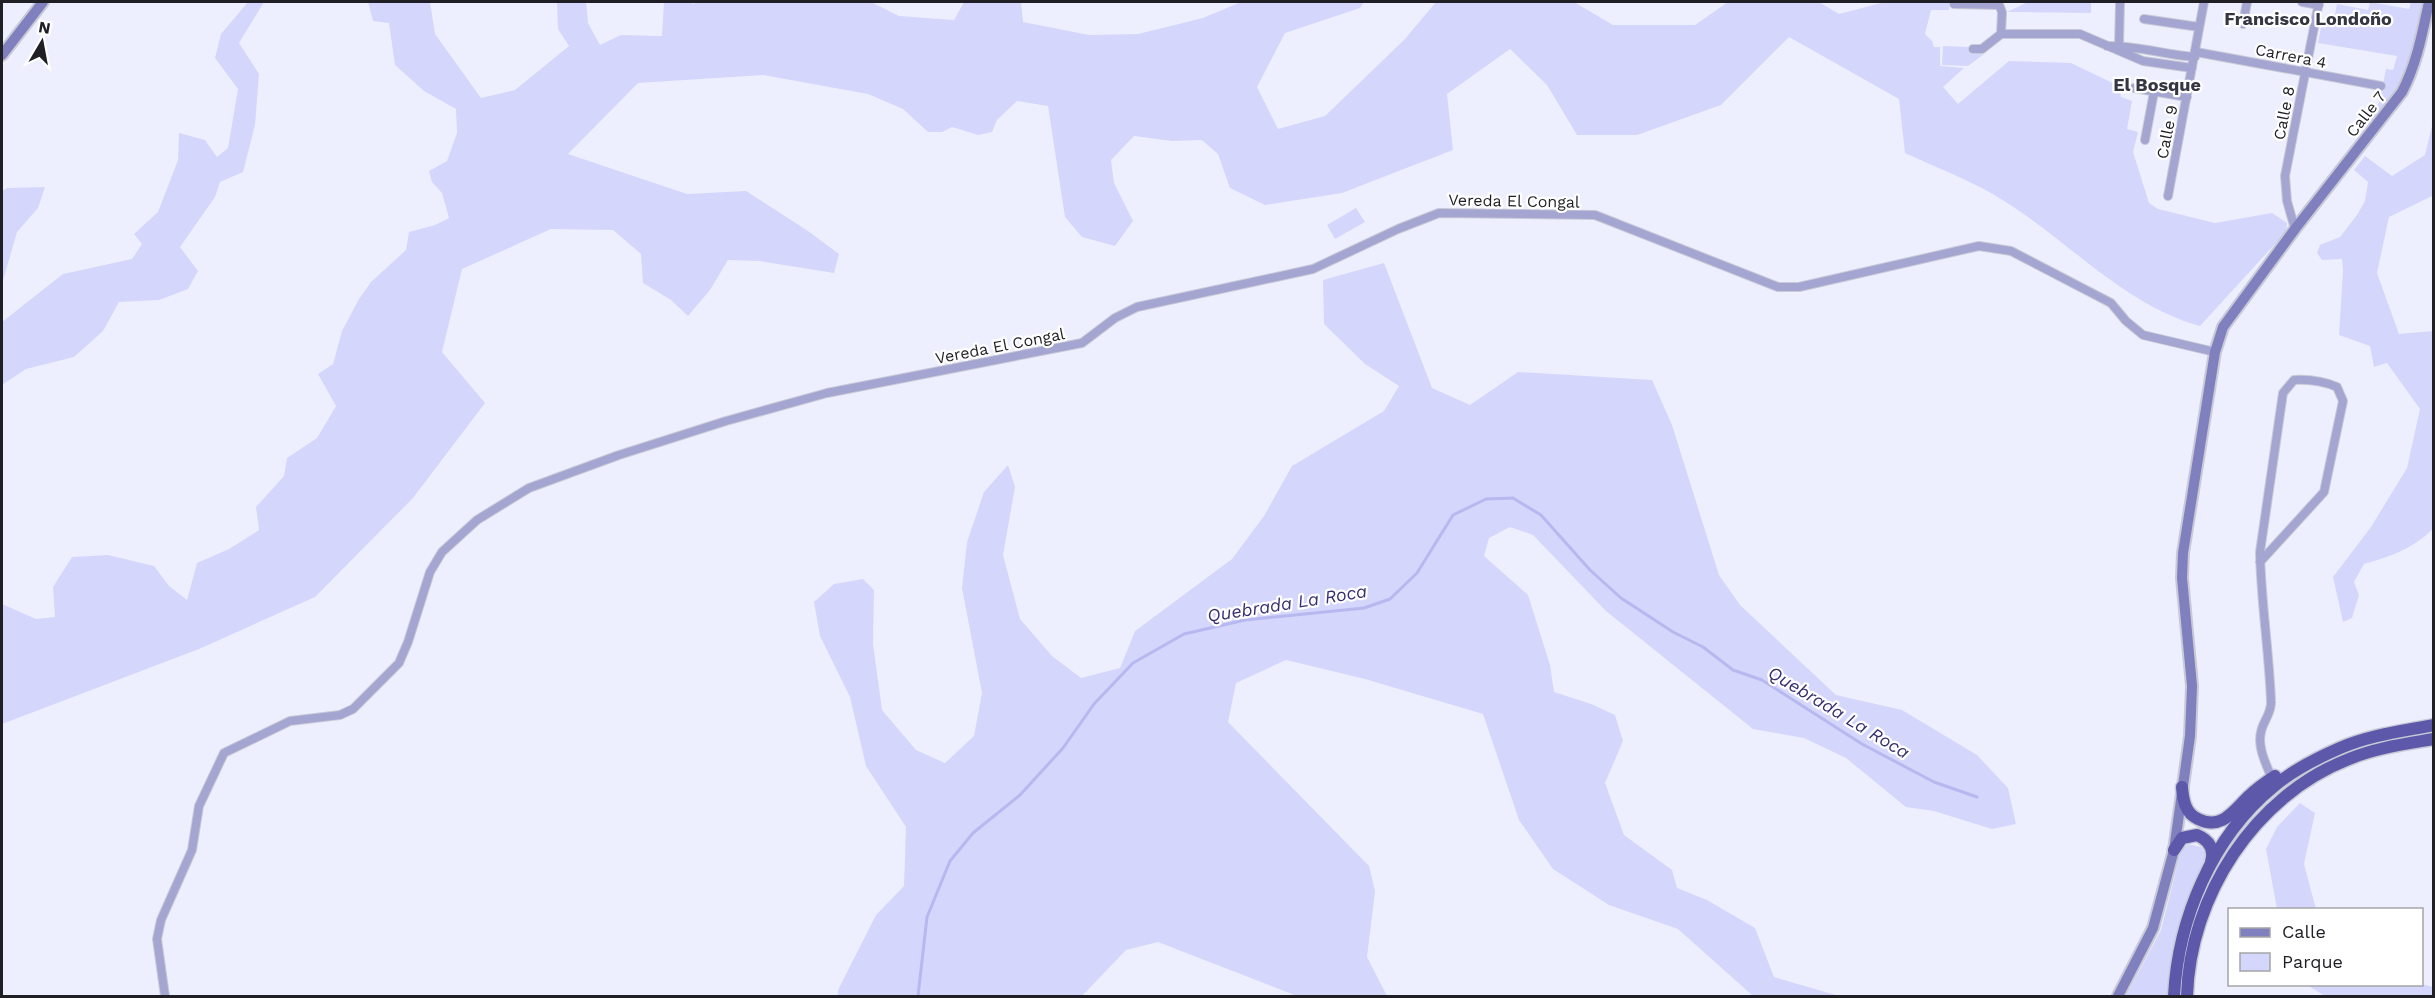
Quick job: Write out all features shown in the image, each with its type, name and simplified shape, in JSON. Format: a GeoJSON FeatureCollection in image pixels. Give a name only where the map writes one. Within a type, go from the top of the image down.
{"type":"FeatureCollection","features":[{"type":"Feature","properties":{"kind":"highway"},"geometry":{"type":"LineString","coordinates":[[2182,787],[2183,801],[2193,817],[2204,822],[2217,822],[2230,816],[2248,796],[2273,782],[2293,766],[2341,747],[2382,735],[2433,725]]}},
{"type":"Feature","properties":{"kind":"highway"},"geometry":{"type":"LineString","coordinates":[[2187,996],[2195,941],[2214,890],[2238,847],[2264,817],[2302,783],[2329,767],[2369,752],[2433,739]]}},
{"type":"Feature","properties":{"kind":"highway"},"geometry":{"type":"LineString","coordinates":[[2174,996],[2177,960],[2183,932],[2210,864],[2239,823],[2273,782]]}},
{"type":"Feature","properties":{"kind":"highway"},"geometry":{"type":"LineString","coordinates":[[2174,850],[2182,838],[2197,835],[2204,838],[2212,850],[2210,864]]}},
{"type":"Feature","properties":{"kind":"main road"},"geometry":{"type":"LineString","coordinates":[[2,56],[43,2]]}},
{"type":"Feature","properties":{"kind":"main road","name":"Calle 7"},"geometry":{"type":"LineString","coordinates":[[2118,996],[2153,928],[2174,850],[2190,736],[2192,686],[2182,554],[2215,352],[2223,327],[2402,92],[2412,72],[2419,49],[2428,2]]}},
{"type":"Feature","properties":{"kind":"street"},"geometry":{"type":"LineString","coordinates":[[2119,45],[2120,2]]}},
{"type":"Feature","properties":{"kind":"street","name":"Calle 9"},"geometry":{"type":"LineString","coordinates":[[2168,196],[2204,2]]}},
{"type":"Feature","properties":{"kind":"street"},"geometry":{"type":"LineString","coordinates":[[2243,24],[2247,2]]}},
{"type":"Feature","properties":{"kind":"street"},"geometry":{"type":"LineString","coordinates":[[2301,2],[2319,3]]}},
{"type":"Feature","properties":{"kind":"street"},"geometry":{"type":"LineString","coordinates":[[1954,4],[1998,3],[2002,12],[2001,34],[1982,49],[1973,49]]}},
{"type":"Feature","properties":{"kind":"street","name":"Calle 8"},"geometry":{"type":"LineString","coordinates":[[2294,231],[2287,201],[2285,176],[2319,3]]}},
{"type":"Feature","properties":{"kind":"street"},"geometry":{"type":"LineString","coordinates":[[2144,19],[2199,27]]}},
{"type":"Feature","properties":{"kind":"street","name":"Carrera 4"},"geometry":{"type":"LineString","coordinates":[[2001,34],[2080,34],[2143,61],[2192,68]]}},
{"type":"Feature","properties":{"kind":"street","name":"Carrera 4"},"geometry":{"type":"LineString","coordinates":[[2106,46],[2119,45],[2195,54],[2382,86]]}},
{"type":"Feature","properties":{"kind":"street"},"geometry":{"type":"LineString","coordinates":[[2134,88],[2187,97]]}},
{"type":"Feature","properties":{"kind":"street"},"geometry":{"type":"LineString","coordinates":[[2145,140],[2154,92]]}},
{"type":"Feature","properties":{"kind":"street","name":"Vereda El Congal"},"geometry":{"type":"LineString","coordinates":[[165,996],[157,939],[161,920],[192,850],[199,806],[224,753],[290,721],[340,715],[353,709],[399,663],[430,572],[442,552],[477,520],[529,488],[726,421],[827,393],[1082,344],[1115,318],[1137,307],[1313,269],[1398,228],[1438,213],[1595,215],[1778,287],[1799,287],[1979,246],[2011,251],[2111,303],[2126,321],[2143,335],[2215,352]]}},
{"type":"Feature","properties":{"kind":"street"},"geometry":{"type":"LineString","coordinates":[[2260,562],[2324,492],[2343,401],[2337,387],[2307,379],[2294,380],[2283,393],[2260,562],[2271,705],[2261,730],[2260,746],[2273,782]]}},
{"type":"Feature","properties":{"kind":"green space"},"geometry":{"type":"Polygon","coordinates":[[[248,2],[264,2],[239,43],[259,74],[255,125],[243,172],[220,182],[215,197],[180,247],[198,271],[188,289],[159,300],[119,302],[103,331],[74,357],[26,369],[2,385],[2,322],[63,274],[132,259],[142,244],[134,234],[158,212],[178,160],[179,133],[205,140],[217,157],[228,148],[238,89],[215,58],[221,34],[248,2]]]}},
{"type":"Feature","properties":{"kind":"green space"},"geometry":{"type":"Polygon","coordinates":[[[368,2],[430,2],[435,34],[481,98],[515,90],[569,46],[558,29],[557,2],[586,2],[588,23],[600,45],[621,35],[662,36],[664,2],[693,2],[692,4],[701,2],[871,2],[899,16],[954,20],[964,2],[1021,2],[1023,22],[1089,35],[1138,34],[1203,18],[1241,2],[1364,2],[1360,8],[1285,33],[1257,87],[1278,129],[1325,116],[1404,40],[1436,2],[1574,2],[1613,25],[1695,25],[1728,2],[1819,2],[1839,14],[1885,2],[1965,2],[1950,3],[1949,10],[1931,10],[1925,34],[1934,47],[1940,47],[1940,66],[1964,68],[1943,87],[1958,104],[2009,61],[2071,63],[2119,86],[2121,97],[2132,101],[2127,129],[2138,132],[2133,152],[2149,203],[2158,209],[2215,223],[2272,213],[2287,223],[2286,232],[2200,326],[2172,316],[2122,288],[2028,217],[1993,194],[1905,153],[1899,99],[1789,37],[1721,105],[1637,135],[1577,135],[1547,85],[1510,49],[1447,94],[1453,150],[1342,193],[1265,205],[1230,188],[1218,154],[1202,140],[1172,141],[1134,136],[1111,160],[1114,183],[1133,221],[1115,246],[1082,237],[1065,217],[1048,106],[1017,101],[997,120],[992,132],[978,135],[952,127],[942,132],[928,132],[903,109],[868,94],[763,75],[638,83],[568,154],[687,194],[746,191],[839,254],[834,273],[759,261],[728,260],[710,290],[688,316],[671,300],[643,283],[641,254],[613,230],[551,229],[462,269],[442,352],[485,403],[413,498],[315,597],[199,649],[2,724],[2,604],[36,619],[55,617],[53,587],[72,557],[108,555],[154,566],[169,586],[187,600],[197,563],[229,549],[259,530],[256,507],[284,476],[287,458],[317,438],[336,406],[318,374],[333,364],[342,331],[359,299],[371,282],[406,250],[409,232],[435,225],[449,218],[442,193],[432,182],[429,171],[447,161],[457,133],[456,109],[424,91],[395,65],[389,23],[373,21],[368,2]]]}},
{"type":"Feature","properties":{"kind":"green space"},"geometry":{"type":"Polygon","coordinates":[[[2028,2],[2118,2],[2091,3],[2091,13],[2007,12],[2028,2]]]}},
{"type":"Feature","properties":{"kind":"green space"},"geometry":{"type":"Polygon","coordinates":[[[2370,2],[2409,9],[2411,2],[2423,2],[2414,46],[2404,78],[2393,97],[2372,122],[2364,118],[2379,103],[2386,69],[2393,70],[2397,56],[2318,43],[2322,22],[2333,24],[2337,4],[2368,10],[2370,2]]]}},
{"type":"Feature","properties":{"kind":"green space"},"geometry":{"type":"Polygon","coordinates":[[[1943,46],[1969,47],[1969,52],[1984,54],[1968,66],[1942,65],[1943,46]]]}},
{"type":"Feature","properties":{"kind":"green space"},"geometry":{"type":"Polygon","coordinates":[[[2433,122],[2432,196],[2389,217],[2377,273],[2399,334],[2433,331],[2433,529],[2401,551],[2364,564],[2354,582],[2359,595],[2352,618],[2343,622],[2333,577],[2371,527],[2407,468],[2420,409],[2387,363],[2374,367],[2370,346],[2339,335],[2342,259],[2322,260],[2317,253],[2320,245],[2340,237],[2365,201],[2368,182],[2354,170],[2365,156],[2392,176],[2425,155],[2433,122]]]}},
{"type":"Feature","properties":{"kind":"green space"},"geometry":{"type":"Polygon","coordinates":[[[45,187],[38,208],[17,232],[2,284],[2,191],[7,188],[45,187]]]}},
{"type":"Feature","properties":{"kind":"green space"},"geometry":{"type":"Polygon","coordinates":[[[1356,208],[1365,222],[1335,239],[1327,225],[1356,208]]]}},
{"type":"Feature","properties":{"kind":"green space"},"geometry":{"type":"Polygon","coordinates":[[[1384,263],[1432,388],[1470,405],[1518,372],[1652,380],[1672,425],[1719,575],[1740,605],[1836,695],[1902,710],[1977,755],[2008,788],[2016,824],[1992,829],[1934,811],[1906,807],[1846,758],[1804,738],[1753,729],[1606,611],[1533,535],[1510,527],[1489,538],[1484,556],[1528,595],[1550,665],[1554,692],[1591,704],[1615,715],[1623,741],[1605,783],[1624,835],[1672,870],[1677,888],[1707,900],[1755,928],[1774,977],[1839,996],[1753,996],[1678,929],[1609,905],[1553,869],[1519,820],[1483,714],[1365,679],[1286,660],[1236,683],[1228,722],[1369,866],[1375,891],[1367,957],[1387,996],[1297,996],[1158,942],[1126,950],[1082,996],[838,996],[838,990],[876,915],[904,886],[906,827],[866,766],[850,697],[820,636],[814,602],[834,584],[863,579],[874,590],[873,644],[882,710],[916,750],[945,763],[974,736],[982,693],[962,588],[967,542],[984,492],[1008,465],[1015,487],[1003,555],[1020,619],[1052,656],[1081,678],[1120,668],[1135,631],[1232,559],[1264,516],[1292,466],[1384,411],[1399,386],[1365,364],[1324,324],[1323,280],[1384,263]]]}},
{"type":"Feature","properties":{"kind":"green space"},"geometry":{"type":"Polygon","coordinates":[[[2300,803],[2315,813],[2304,864],[2316,908],[2277,908],[2266,849],[2277,827],[2300,803]]]}},
{"type":"Feature","properties":{"kind":"green space"},"geometry":{"type":"Polygon","coordinates":[[[2188,844],[2201,847],[2207,856],[2175,939],[2169,996],[2126,996],[2161,930],[2181,851],[2188,844]]]}},
{"type":"Feature","properties":{"kind":"green space"},"geometry":{"type":"Polygon","coordinates":[[[2423,984],[2433,987],[2433,996],[2325,996],[2309,986],[2423,984]]]}},
{"type":"Feature","properties":{"kind":"waterway","name":"Quebrada La Roca"},"geometry":{"type":"LineString","coordinates":[[918,996],[927,917],[950,861],[973,833],[1020,795],[1063,748],[1094,704],[1133,663],[1184,634],[1245,620],[1364,608],[1390,599],[1417,573],[1453,515],[1486,499],[1513,498],[1541,515],[1590,570],[1621,598],[1673,632],[1703,647],[1733,670],[1762,680],[1862,744],[1934,782],[1977,797]]}},
{"type":"Feature","properties":{"kind":"district","name":"Francisco Londoño"},"geometry":{"type":"Point","coordinates":[2308,18]}},
{"type":"Feature","properties":{"kind":"district","name":"El Bosque"},"geometry":{"type":"Point","coordinates":[2157,84]}}]}
